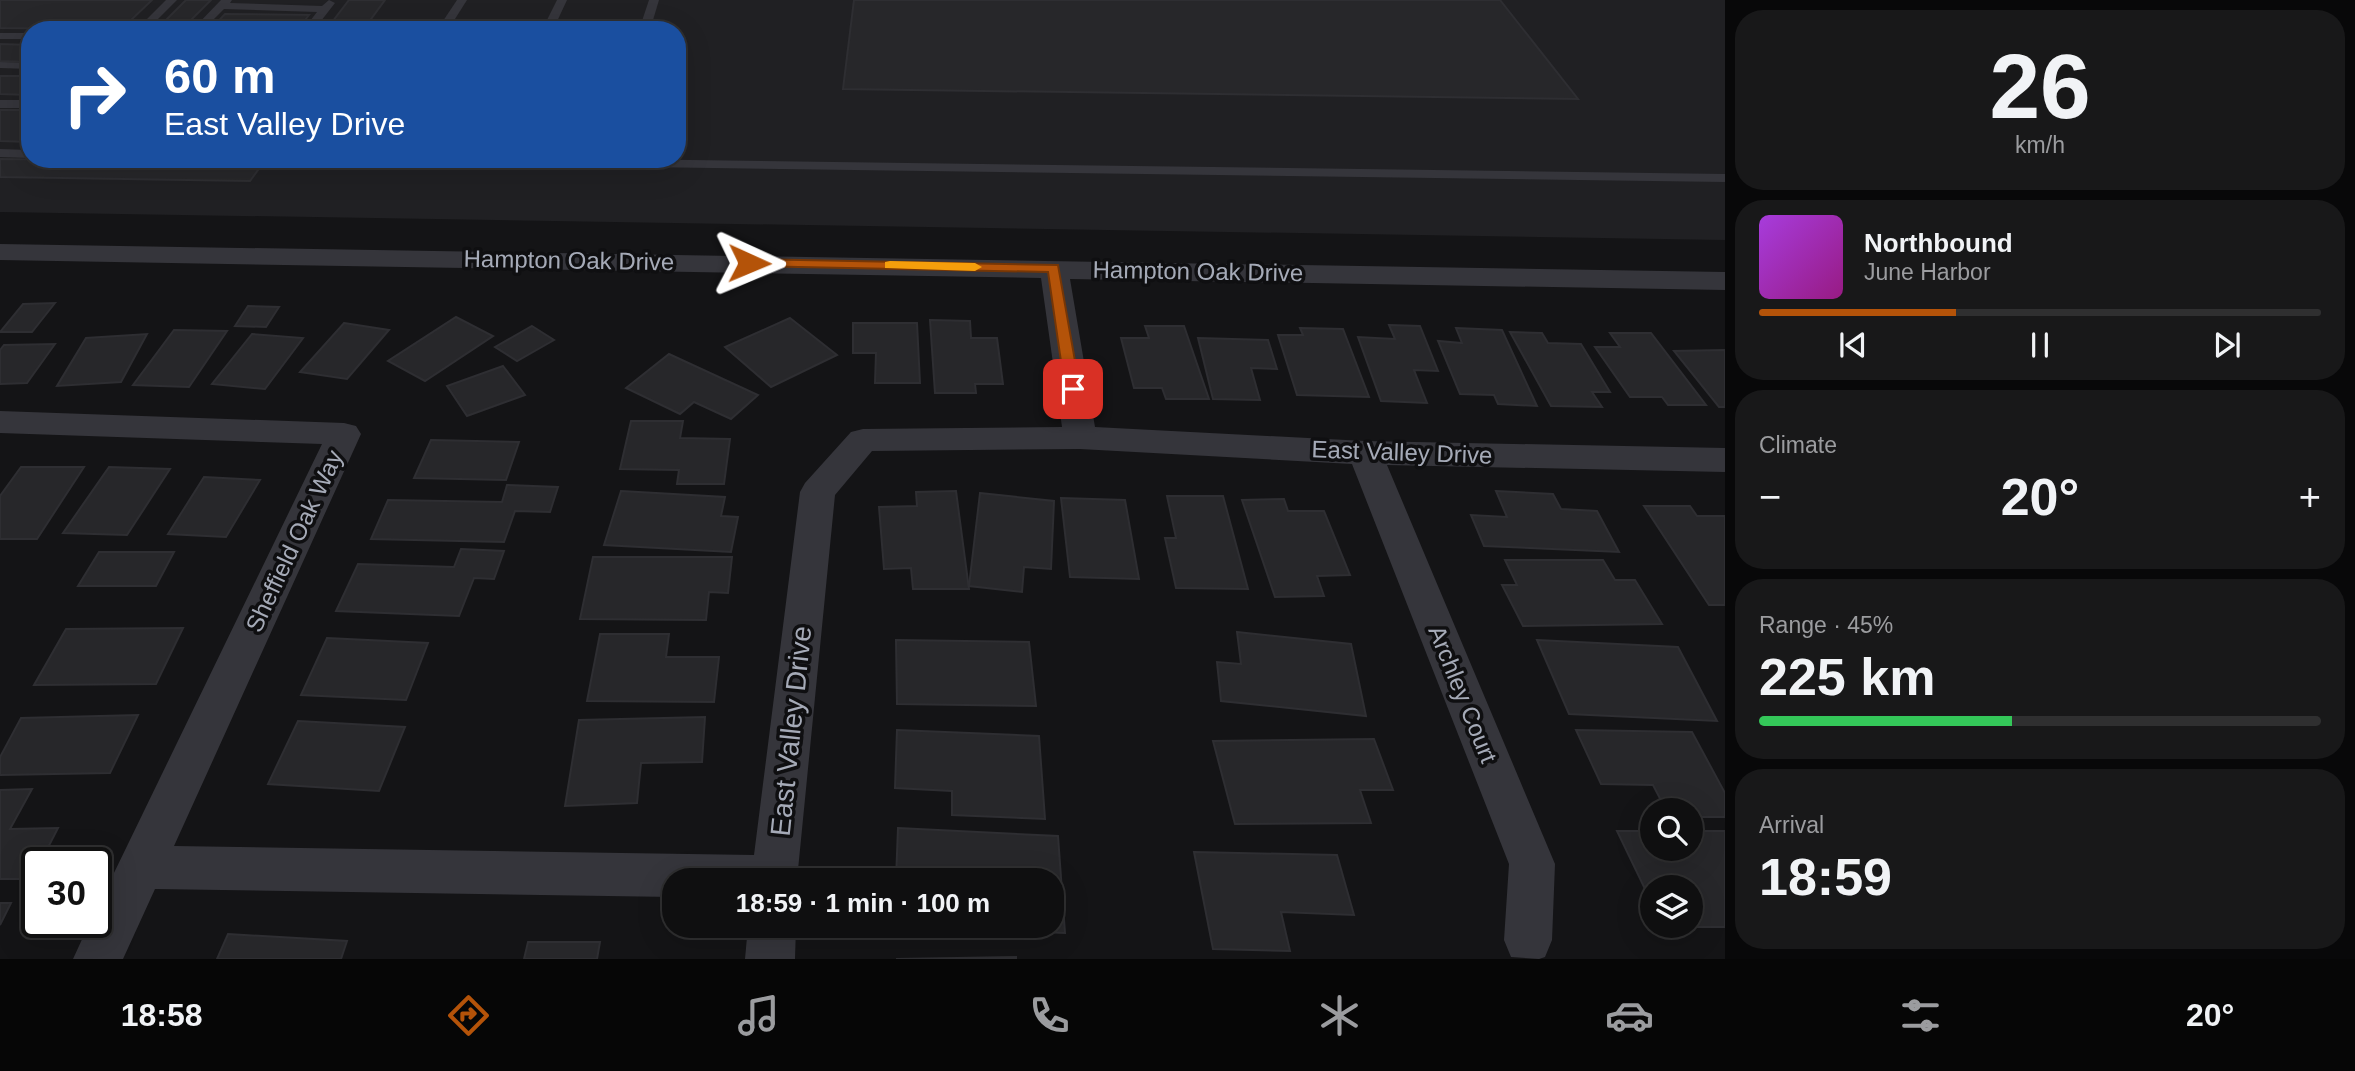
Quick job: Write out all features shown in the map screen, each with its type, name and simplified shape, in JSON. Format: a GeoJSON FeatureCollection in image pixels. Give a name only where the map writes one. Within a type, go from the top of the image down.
{"type":"FeatureCollection","features":[{"type":"Feature","properties":{"kind":"street","name":"Hampton Oak Drive"},"geometry":{"type":"LineString","coordinates":[[0,251],[1725,281]]}},
{"type":"Feature","properties":{"kind":"street"},"geometry":{"type":"LineString","coordinates":[[1054,268],[1080,438]]}},
{"type":"Feature","properties":{"kind":"street","name":"Sheffield Oak Way"},"geometry":{"type":"LineString","coordinates":[[0,422],[344,434],[98,959]]}},
{"type":"Feature","properties":{"kind":"street","name":"East Valley Drive"},"geometry":{"type":"LineString","coordinates":[[775,868],[818,492],[863,440],[1080,438],[1365,453],[1725,460]]}},
{"type":"Feature","properties":{"kind":"street","name":"Archley Court"},"geometry":{"type":"LineString","coordinates":[[1365,453],[1532,864],[1528,940]]}},
{"type":"Feature","properties":{"kind":"street","name":"East Valley Drive"},"geometry":{"type":"LineString","coordinates":[[143,867],[662,876]]}},
{"type":"Feature","properties":{"kind":"street"},"geometry":{"type":"LineString","coordinates":[[770,959],[771,938]]}},
{"type":"Feature","properties":{"kind":"lane"},"geometry":{"type":"LineString","coordinates":[[150,21],[172,0]]}},
{"type":"Feature","properties":{"kind":"lane"},"geometry":{"type":"LineString","coordinates":[[448,21],[462,0]]}},
{"type":"Feature","properties":{"kind":"lane"},"geometry":{"type":"LineString","coordinates":[[552,21],[562,0]]}},
{"type":"Feature","properties":{"kind":"lane"},"geometry":{"type":"LineString","coordinates":[[647,21],[654,0]]}},
{"type":"Feature","properties":{"kind":"lane"},"geometry":{"type":"LineString","coordinates":[[206,21],[223,3],[329,4]]}},
{"type":"Feature","properties":{"kind":"lane"},"geometry":{"type":"LineString","coordinates":[[315,21],[329,4]]}},
{"type":"Feature","properties":{"kind":"lane"},"geometry":{"type":"LineString","coordinates":[[0,36],[21,36]]}},
{"type":"Feature","properties":{"kind":"lane"},"geometry":{"type":"LineString","coordinates":[[0,65],[21,66]]}},
{"type":"Feature","properties":{"kind":"lane"},"geometry":{"type":"LineString","coordinates":[[0,104],[21,104]]}},
{"type":"Feature","properties":{"kind":"lane"},"geometry":{"type":"LineString","coordinates":[[0,153],[21,154]]}},
{"type":"Feature","properties":{"kind":"lane"},"geometry":{"type":"LineString","coordinates":[[686,164],[1725,178]]}},
{"type":"Feature","properties":{"kind":"shaded area"},"geometry":{"type":"Polygon","coordinates":[[[0,0],[1725,0],[1725,240],[0,212],[0,0]]]}},
{"type":"Feature","properties":{"kind":"building"},"geometry":{"type":"Polygon","coordinates":[[[0,0],[152,0],[130,21],[21,21],[21,28],[0,28],[0,0]]]}},
{"type":"Feature","properties":{"kind":"building"},"geometry":{"type":"Polygon","coordinates":[[[186,0],[211,0],[190,21],[165,21],[186,0]]]}},
{"type":"Feature","properties":{"kind":"building"},"geometry":{"type":"Polygon","coordinates":[[[349,0],[385,0],[370,21],[333,21],[349,0]]]}},
{"type":"Feature","properties":{"kind":"building"},"geometry":{"type":"Polygon","coordinates":[[[854,0],[1500,0],[1578,99],[843,89],[854,0]]]}},
{"type":"Feature","properties":{"kind":"building"},"geometry":{"type":"Polygon","coordinates":[[[225,14],[309,15],[304,21],[218,21],[225,14]]]}},
{"type":"Feature","properties":{"kind":"building"},"geometry":{"type":"Polygon","coordinates":[[[0,44],[21,45],[21,62],[0,61],[0,44]]]}},
{"type":"Feature","properties":{"kind":"building"},"geometry":{"type":"Polygon","coordinates":[[[0,76],[21,76],[21,95],[0,94],[0,76]]]}},
{"type":"Feature","properties":{"kind":"building"},"geometry":{"type":"Polygon","coordinates":[[[0,110],[21,110],[21,142],[0,141],[0,110]]]}},
{"type":"Feature","properties":{"kind":"building"},"geometry":{"type":"Polygon","coordinates":[[[0,159],[21,159],[21,168],[259,168],[250,181],[0,177],[0,159]]]}},
{"type":"Feature","properties":{"kind":"building"},"geometry":{"type":"Polygon","coordinates":[[[55,303],[32,332],[0,332],[23,304],[55,303]]]}},
{"type":"Feature","properties":{"kind":"building"},"geometry":{"type":"Polygon","coordinates":[[[248,306],[279,307],[266,327],[235,326],[248,306]]]}},
{"type":"Feature","properties":{"kind":"building"},"geometry":{"type":"Polygon","coordinates":[[[456,317],[493,336],[425,381],[388,361],[456,317]]]}},
{"type":"Feature","properties":{"kind":"building"},"geometry":{"type":"Polygon","coordinates":[[[790,318],[837,355],[771,387],[725,347],[790,318]]]}},
{"type":"Feature","properties":{"kind":"building"},"geometry":{"type":"Polygon","coordinates":[[[930,320],[970,321],[971,338],[997,338],[1003,384],[975,384],[976,393],[935,393],[930,320]]]}},
{"type":"Feature","properties":{"kind":"building"},"geometry":{"type":"Polygon","coordinates":[[[344,323],[389,330],[347,379],[300,372],[344,323]]]}},
{"type":"Feature","properties":{"kind":"building"},"geometry":{"type":"Polygon","coordinates":[[[853,323],[917,323],[920,383],[875,383],[876,353],[853,353],[853,323]]]}},
{"type":"Feature","properties":{"kind":"building"},"geometry":{"type":"Polygon","coordinates":[[[1389,325],[1420,326],[1438,371],[1414,370],[1427,403],[1381,401],[1358,337],[1395,339],[1389,325]]]}},
{"type":"Feature","properties":{"kind":"building"},"geometry":{"type":"Polygon","coordinates":[[[532,326],[554,340],[517,361],[495,347],[532,326]]]}},
{"type":"Feature","properties":{"kind":"building"},"geometry":{"type":"Polygon","coordinates":[[[1145,326],[1184,326],[1209,399],[1166,399],[1162,388],[1134,388],[1121,338],[1149,338],[1145,326]]]}},
{"type":"Feature","properties":{"kind":"building"},"geometry":{"type":"Polygon","coordinates":[[[1300,328],[1343,329],[1369,397],[1297,395],[1278,335],[1303,335],[1300,328]]]}},
{"type":"Feature","properties":{"kind":"building"},"geometry":{"type":"Polygon","coordinates":[[[1456,328],[1502,330],[1537,406],[1498,404],[1494,395],[1460,394],[1438,341],[1462,343],[1456,328]]]}},
{"type":"Feature","properties":{"kind":"building"},"geometry":{"type":"Polygon","coordinates":[[[174,330],[227,331],[189,387],[133,385],[174,330]]]}},
{"type":"Feature","properties":{"kind":"building"},"geometry":{"type":"Polygon","coordinates":[[[1510,332],[1542,333],[1548,343],[1581,344],[1610,392],[1592,392],[1602,407],[1551,406],[1510,332]]]}},
{"type":"Feature","properties":{"kind":"building"},"geometry":{"type":"Polygon","coordinates":[[[1610,333],[1651,333],[1706,405],[1668,405],[1662,397],[1630,397],[1595,347],[1620,347],[1610,333]]]}},
{"type":"Feature","properties":{"kind":"building"},"geometry":{"type":"Polygon","coordinates":[[[147,334],[121,382],[57,386],[86,338],[147,334]]]}},
{"type":"Feature","properties":{"kind":"building"},"geometry":{"type":"Polygon","coordinates":[[[252,334],[303,338],[265,389],[212,384],[252,334]]]}},
{"type":"Feature","properties":{"kind":"building"},"geometry":{"type":"Polygon","coordinates":[[[1198,338],[1268,340],[1277,369],[1251,368],[1260,400],[1213,399],[1198,338]]]}},
{"type":"Feature","properties":{"kind":"building"},"geometry":{"type":"Polygon","coordinates":[[[55,344],[27,383],[0,384],[0,350],[4,345],[55,344]]]}},
{"type":"Feature","properties":{"kind":"building"},"geometry":{"type":"Polygon","coordinates":[[[1725,350],[1725,407],[1719,407],[1674,351],[1725,350]]]}},
{"type":"Feature","properties":{"kind":"building"},"geometry":{"type":"Polygon","coordinates":[[[669,354],[758,395],[731,419],[694,402],[680,414],[626,388],[669,354]]]}},
{"type":"Feature","properties":{"kind":"building"},"geometry":{"type":"Polygon","coordinates":[[[503,366],[525,395],[467,416],[447,386],[503,366]]]}},
{"type":"Feature","properties":{"kind":"building"},"geometry":{"type":"Polygon","coordinates":[[[631,421],[683,421],[680,438],[730,439],[724,484],[677,484],[679,470],[620,469],[631,421]]]}},
{"type":"Feature","properties":{"kind":"building"},"geometry":{"type":"Polygon","coordinates":[[[431,440],[519,442],[506,480],[414,478],[431,440]]]}},
{"type":"Feature","properties":{"kind":"building"},"geometry":{"type":"Polygon","coordinates":[[[21,467],[84,467],[37,539],[0,539],[0,496],[21,467]]]}},
{"type":"Feature","properties":{"kind":"building"},"geometry":{"type":"Polygon","coordinates":[[[109,467],[170,469],[127,535],[63,533],[109,467]]]}},
{"type":"Feature","properties":{"kind":"building"},"geometry":{"type":"Polygon","coordinates":[[[204,477],[260,480],[226,537],[168,534],[204,477]]]}},
{"type":"Feature","properties":{"kind":"building"},"geometry":{"type":"Polygon","coordinates":[[[507,485],[558,487],[550,512],[515,511],[504,542],[371,539],[388,500],[502,502],[507,485]]]}},
{"type":"Feature","properties":{"kind":"building"},"geometry":{"type":"Polygon","coordinates":[[[621,491],[725,497],[721,516],[738,517],[731,552],[604,545],[621,491]]]}},
{"type":"Feature","properties":{"kind":"building"},"geometry":{"type":"Polygon","coordinates":[[[956,491],[969,589],[913,589],[911,568],[884,569],[879,507],[917,506],[916,492],[956,491]]]}},
{"type":"Feature","properties":{"kind":"building"},"geometry":{"type":"Polygon","coordinates":[[[1496,491],[1553,494],[1561,509],[1597,511],[1619,552],[1484,546],[1471,515],[1507,517],[1496,491]]]}},
{"type":"Feature","properties":{"kind":"building"},"geometry":{"type":"Polygon","coordinates":[[[980,493],[1054,501],[1051,569],[1024,567],[1022,592],[969,586],[980,493]]]}},
{"type":"Feature","properties":{"kind":"building"},"geometry":{"type":"Polygon","coordinates":[[[1167,496],[1223,496],[1248,589],[1176,588],[1165,538],[1176,538],[1167,496]]]}},
{"type":"Feature","properties":{"kind":"building"},"geometry":{"type":"Polygon","coordinates":[[[1061,498],[1125,500],[1139,579],[1070,577],[1061,498]]]}},
{"type":"Feature","properties":{"kind":"building"},"geometry":{"type":"Polygon","coordinates":[[[1284,499],[1288,511],[1324,511],[1350,575],[1317,576],[1324,596],[1275,597],[1242,500],[1284,499]]]}},
{"type":"Feature","properties":{"kind":"building"},"geometry":{"type":"Polygon","coordinates":[[[1644,506],[1690,506],[1697,516],[1725,516],[1725,605],[1709,605],[1644,506]]]}},
{"type":"Feature","properties":{"kind":"building"},"geometry":{"type":"Polygon","coordinates":[[[461,549],[504,551],[494,579],[474,578],[459,616],[336,611],[358,564],[454,567],[461,549]]]}},
{"type":"Feature","properties":{"kind":"building"},"geometry":{"type":"Polygon","coordinates":[[[99,552],[174,552],[156,586],[78,586],[99,552]]]}},
{"type":"Feature","properties":{"kind":"building"},"geometry":{"type":"Polygon","coordinates":[[[593,557],[732,557],[728,593],[709,592],[706,620],[580,619],[593,557]]]}},
{"type":"Feature","properties":{"kind":"building"},"geometry":{"type":"Polygon","coordinates":[[[1505,560],[1603,560],[1615,580],[1635,580],[1662,624],[1523,626],[1502,585],[1517,585],[1505,560]]]}},
{"type":"Feature","properties":{"kind":"building"},"geometry":{"type":"Polygon","coordinates":[[[183,628],[156,684],[34,685],[66,629],[183,628]]]}},
{"type":"Feature","properties":{"kind":"building"},"geometry":{"type":"Polygon","coordinates":[[[1237,632],[1351,644],[1366,716],[1221,701],[1217,662],[1241,664],[1237,632]]]}},
{"type":"Feature","properties":{"kind":"building"},"geometry":{"type":"Polygon","coordinates":[[[600,634],[669,634],[666,657],[719,657],[714,702],[587,701],[600,634]]]}},
{"type":"Feature","properties":{"kind":"building"},"geometry":{"type":"Polygon","coordinates":[[[327,638],[428,643],[406,700],[301,695],[327,638]]]}},
{"type":"Feature","properties":{"kind":"building"},"geometry":{"type":"Polygon","coordinates":[[[896,640],[1029,642],[1036,706],[897,704],[896,640]]]}},
{"type":"Feature","properties":{"kind":"building"},"geometry":{"type":"Polygon","coordinates":[[[1537,640],[1678,647],[1717,721],[1569,714],[1537,640]]]}},
{"type":"Feature","properties":{"kind":"building"},"geometry":{"type":"Polygon","coordinates":[[[138,715],[110,773],[0,775],[0,757],[21,718],[138,715]]]}},
{"type":"Feature","properties":{"kind":"building"},"geometry":{"type":"Polygon","coordinates":[[[705,717],[702,762],[641,763],[637,803],[565,806],[579,720],[705,717]]]}},
{"type":"Feature","properties":{"kind":"building"},"geometry":{"type":"Polygon","coordinates":[[[298,721],[405,727],[379,791],[268,784],[298,721]]]}},
{"type":"Feature","properties":{"kind":"building"},"geometry":{"type":"Polygon","coordinates":[[[897,730],[1039,736],[1045,819],[952,815],[952,791],[895,788],[897,730]]]}},
{"type":"Feature","properties":{"kind":"building"},"geometry":{"type":"Polygon","coordinates":[[[1576,730],[1692,732],[1725,793],[1725,817],[1703,817],[1703,798],[1660,798],[1653,785],[1601,784],[1576,730]]]}},
{"type":"Feature","properties":{"kind":"building"},"geometry":{"type":"Polygon","coordinates":[[[1374,739],[1393,790],[1360,790],[1371,823],[1235,824],[1213,741],[1374,739]]]}},
{"type":"Feature","properties":{"kind":"building"},"geometry":{"type":"Polygon","coordinates":[[[32,789],[10,829],[58,828],[48,847],[21,847],[21,879],[0,879],[0,790],[32,789]]]}},
{"type":"Feature","properties":{"kind":"building"},"geometry":{"type":"Polygon","coordinates":[[[898,828],[1058,836],[1060,868],[896,868],[898,828]]]}},
{"type":"Feature","properties":{"kind":"building"},"geometry":{"type":"Polygon","coordinates":[[[1617,831],[1640,831],[1640,861],[1703,861],[1703,831],[1725,831],[1725,927],[1703,927],[1703,875],[1640,875],[1640,879],[1617,831]]]}},
{"type":"Feature","properties":{"kind":"building"},"geometry":{"type":"Polygon","coordinates":[[[1194,852],[1337,855],[1354,915],[1281,912],[1290,951],[1213,949],[1194,852]]]}},
{"type":"Feature","properties":{"kind":"building"},"geometry":{"type":"Polygon","coordinates":[[[0,903],[11,903],[0,925],[0,903]]]}},
{"type":"Feature","properties":{"kind":"building"},"geometry":{"type":"Polygon","coordinates":[[[228,934],[347,941],[341,959],[217,959],[228,934]]]}},
{"type":"Feature","properties":{"kind":"building"},"geometry":{"type":"Polygon","coordinates":[[[528,942],[600,942],[597,959],[524,959],[528,942]]]}},
{"type":"Feature","properties":{"kind":"building"},"geometry":{"type":"Polygon","coordinates":[[[1016,957],[1016,959],[896,959],[1016,957]]]}},
{"type":"Feature","properties":{"kind":"slow traffic"},"geometry":{"type":"LineString","coordinates":[[890,265],[975,267]]}},
{"type":"Feature","properties":{"kind":"route"},"geometry":{"type":"LineString","coordinates":[[749,263],[1054,268],[1073,389]]}}]}
